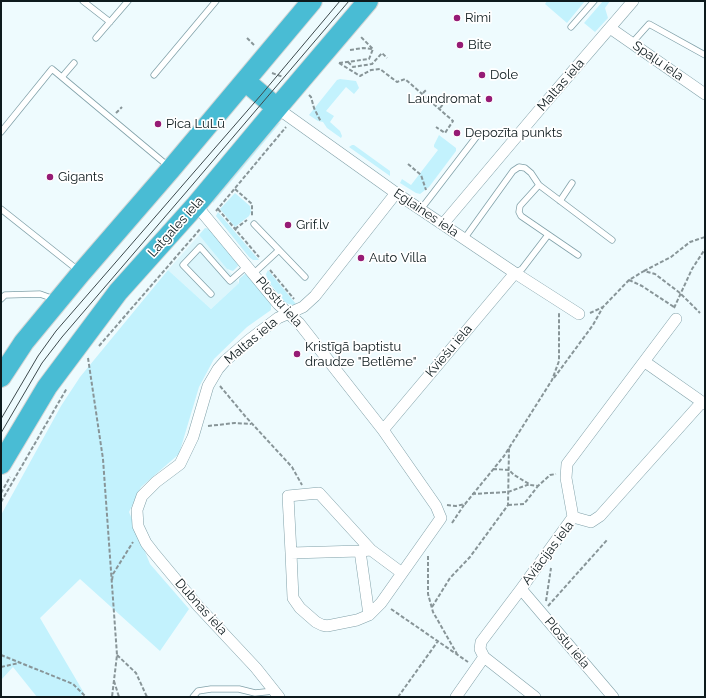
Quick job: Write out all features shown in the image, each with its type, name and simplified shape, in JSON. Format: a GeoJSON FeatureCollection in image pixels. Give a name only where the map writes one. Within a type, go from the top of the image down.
{"type":"FeatureCollection","features":[{"type":"Feature","properties":{"kind":"highway"},"geometry":{"type":"LineString","coordinates":[[1,377],[24,342],[81,273],[172,169],[312,1]]}},
{"type":"Feature","properties":{"kind":"highway","name":"Latgales iela"},"geometry":{"type":"LineString","coordinates":[[6,470],[47,387],[113,298],[203,212],[281,115],[368,1]]}},
{"type":"Feature","properties":{"kind":"highway"},"geometry":{"type":"LineString","coordinates":[[245,81],[281,115]]}},
{"type":"Feature","properties":{"kind":"street","name":"Maltas iela"},"geometry":{"type":"LineString","coordinates":[[443,224],[633,1]]}},
{"type":"Feature","properties":{"kind":"street","name":"Spaļu iela"},"geometry":{"type":"LineString","coordinates":[[610,28],[705,94]]}},
{"type":"Feature","properties":{"kind":"street","name":"Eglaines iela"},"geometry":{"type":"LineString","coordinates":[[281,115],[422,209],[464,239],[579,314]]}},
{"type":"Feature","properties":{"kind":"street","name":"Maltas iela"},"geometry":{"type":"LineString","coordinates":[[137,510],[142,496],[156,482],[180,464],[193,437],[206,393],[213,377],[224,361],[278,318],[302,307],[315,296],[396,193]]}},
{"type":"Feature","properties":{"kind":"street","name":"Plostu iela"},"geometry":{"type":"LineString","coordinates":[[203,212],[278,304],[299,323],[383,430],[436,506],[441,518],[402,573]]}},
{"type":"Feature","properties":{"kind":"street","name":"Kviešu iela"},"geometry":{"type":"LineString","coordinates":[[383,430],[515,273]]}},
{"type":"Feature","properties":{"kind":"street"},"geometry":{"type":"LineString","coordinates":[[573,518],[567,464],[676,319]]}},
{"type":"Feature","properties":{"kind":"street"},"geometry":{"type":"LineString","coordinates":[[645,362],[703,403]]}},
{"type":"Feature","properties":{"kind":"street","name":"Aviācijas iela"},"geometry":{"type":"LineString","coordinates":[[484,657],[480,649],[481,642],[573,518],[591,522],[600,516],[703,403]]}},
{"type":"Feature","properties":{"kind":"street"},"geometry":{"type":"LineString","coordinates":[[319,493],[372,550],[402,573],[381,603],[368,615],[356,620],[327,626],[316,622],[300,608],[293,598],[288,496],[305,494],[319,493]]}},
{"type":"Feature","properties":{"kind":"street","name":"Dubnas iela"},"geometry":{"type":"LineString","coordinates":[[137,510],[138,526],[153,552],[198,606],[256,668],[275,695]]}},
{"type":"Feature","properties":{"kind":"street"},"geometry":{"type":"LineString","coordinates":[[291,553],[372,550]]}},
{"type":"Feature","properties":{"kind":"street"},"geometry":{"type":"LineString","coordinates":[[360,551],[368,615]]}},
{"type":"Feature","properties":{"kind":"street","name":"Plostu iela"},"geometry":{"type":"LineString","coordinates":[[521,589],[613,697]]}},
{"type":"Feature","properties":{"kind":"street"},"geometry":{"type":"LineString","coordinates":[[456,697],[484,657],[535,697]]}},
{"type":"Feature","properties":{"kind":"lane"},"geometry":{"type":"LineString","coordinates":[[83,1],[110,22]]}},
{"type":"Feature","properties":{"kind":"lane"},"geometry":{"type":"LineString","coordinates":[[96,38],[128,1]]}},
{"type":"Feature","properties":{"kind":"lane"},"geometry":{"type":"LineString","coordinates":[[154,75],[216,1]]}},
{"type":"Feature","properties":{"kind":"lane"},"geometry":{"type":"LineString","coordinates":[[571,27],[594,1]]}},
{"type":"Feature","properties":{"kind":"lane"},"geometry":{"type":"LineString","coordinates":[[632,43],[649,24],[705,55]]}},
{"type":"Feature","properties":{"kind":"lane"},"geometry":{"type":"LineString","coordinates":[[62,77],[74,64]]}},
{"type":"Feature","properties":{"kind":"lane"},"geometry":{"type":"LineString","coordinates":[[1,132],[52,68],[172,169]]}},
{"type":"Feature","properties":{"kind":"lane"},"geometry":{"type":"LineString","coordinates":[[422,209],[476,136]]}},
{"type":"Feature","properties":{"kind":"lane"},"geometry":{"type":"LineString","coordinates":[[464,239],[513,171],[519,167],[525,168],[531,173],[539,185],[612,240]]}},
{"type":"Feature","properties":{"kind":"lane"},"geometry":{"type":"LineString","coordinates":[[560,201],[572,183]]}},
{"type":"Feature","properties":{"kind":"lane"},"geometry":{"type":"LineString","coordinates":[[539,185],[520,206],[519,212],[521,216],[578,255]]}},
{"type":"Feature","properties":{"kind":"lane"},"geometry":{"type":"LineString","coordinates":[[1,209],[81,273]]}},
{"type":"Feature","properties":{"kind":"lane"},"geometry":{"type":"LineString","coordinates":[[254,224],[304,277]]}},
{"type":"Feature","properties":{"kind":"lane"},"geometry":{"type":"LineString","coordinates":[[515,273],[522,268],[548,235]]}},
{"type":"Feature","properties":{"kind":"lane"},"geometry":{"type":"LineString","coordinates":[[211,294],[183,265],[200,247],[230,281],[250,270],[278,250]]}},
{"type":"Feature","properties":{"kind":"lane"},"geometry":{"type":"LineString","coordinates":[[1,299],[5,295],[40,294],[58,301]]}},
{"type":"Feature","properties":{"kind":"lane"},"geometry":{"type":"LineString","coordinates":[[193,697],[198,691],[211,689],[239,689],[255,693],[275,695]]}},
{"type":"Feature","properties":{"kind":"path"},"geometry":{"type":"LineString","coordinates":[[361,37],[374,49]]}},
{"type":"Feature","properties":{"kind":"path"},"geometry":{"type":"LineString","coordinates":[[247,38],[254,45]]}},
{"type":"Feature","properties":{"kind":"path"},"geometry":{"type":"LineString","coordinates":[[350,50],[363,48],[374,49]]}},
{"type":"Feature","properties":{"kind":"path"},"geometry":{"type":"LineString","coordinates":[[374,49],[369,59],[339,63],[360,76],[371,70],[380,69],[397,82],[405,79],[454,121],[445,133],[436,127]]}},
{"type":"Feature","properties":{"kind":"path"},"geometry":{"type":"LineString","coordinates":[[348,62],[353,67],[372,64],[382,53],[387,58]]}},
{"type":"Feature","properties":{"kind":"path"},"geometry":{"type":"LineString","coordinates":[[269,72],[284,77]]}},
{"type":"Feature","properties":{"kind":"path"},"geometry":{"type":"LineString","coordinates":[[423,93],[427,89]]}},
{"type":"Feature","properties":{"kind":"path"},"geometry":{"type":"LineString","coordinates":[[311,97],[314,108],[321,122]]}},
{"type":"Feature","properties":{"kind":"path"},"geometry":{"type":"LineString","coordinates":[[440,108],[444,103]]}},
{"type":"Feature","properties":{"kind":"path"},"geometry":{"type":"LineString","coordinates":[[109,329],[95,348],[203,212],[235,189],[286,127],[281,115]]}},
{"type":"Feature","properties":{"kind":"path"},"geometry":{"type":"LineString","coordinates":[[408,164],[421,175],[427,192]]}},
{"type":"Feature","properties":{"kind":"path"},"geometry":{"type":"LineString","coordinates":[[235,189],[252,204],[252,215],[235,229]]}},
{"type":"Feature","properties":{"kind":"path"},"geometry":{"type":"LineString","coordinates":[[436,506],[456,506],[465,504],[509,447],[552,380],[593,324],[603,307],[629,280],[671,258],[690,242],[705,237]]}},
{"type":"Feature","properties":{"kind":"path"},"geometry":{"type":"LineString","coordinates":[[676,319],[674,307],[692,269],[705,250]]}},
{"type":"Feature","properties":{"kind":"path"},"geometry":{"type":"LineString","coordinates":[[644,271],[655,274],[680,293],[700,312]]}},
{"type":"Feature","properties":{"kind":"path"},"geometry":{"type":"LineString","coordinates":[[629,280],[642,286],[674,307]]}},
{"type":"Feature","properties":{"kind":"path"},"geometry":{"type":"LineString","coordinates":[[552,380],[559,361],[558,300]]}},
{"type":"Feature","properties":{"kind":"path"},"geometry":{"type":"LineString","coordinates":[[579,314],[592,313],[603,307]]}},
{"type":"Feature","properties":{"kind":"path"},"geometry":{"type":"LineString","coordinates":[[83,360],[88,353]]}},
{"type":"Feature","properties":{"kind":"path"},"geometry":{"type":"LineString","coordinates":[[84,364],[92,354]]}},
{"type":"Feature","properties":{"kind":"path"},"geometry":{"type":"LineString","coordinates":[[88,358],[103,459],[117,655],[112,697]]}},
{"type":"Feature","properties":{"kind":"path"},"geometry":{"type":"LineString","coordinates":[[213,377],[252,424],[292,467],[300,478],[305,494]]}},
{"type":"Feature","properties":{"kind":"path"},"geometry":{"type":"LineString","coordinates":[[1,502],[68,386]]}},
{"type":"Feature","properties":{"kind":"path"},"geometry":{"type":"LineString","coordinates":[[196,428],[224,423],[252,424]]}},
{"type":"Feature","properties":{"kind":"path"},"geometry":{"type":"LineString","coordinates":[[432,607],[450,578],[470,557],[508,505],[509,447]]}},
{"type":"Feature","properties":{"kind":"path"},"geometry":{"type":"LineString","coordinates":[[493,469],[509,470],[514,475],[530,484],[538,486]]}},
{"type":"Feature","properties":{"kind":"path"},"geometry":{"type":"LineString","coordinates":[[1,493],[6,470]]}},
{"type":"Feature","properties":{"kind":"path"},"geometry":{"type":"LineString","coordinates":[[508,505],[524,504],[538,486],[550,475],[567,473]]}},
{"type":"Feature","properties":{"kind":"path"},"geometry":{"type":"LineString","coordinates":[[472,494],[508,492],[530,484]]}},
{"type":"Feature","properties":{"kind":"path"},"geometry":{"type":"LineString","coordinates":[[111,582],[113,574],[134,542],[138,526]]}},
{"type":"Feature","properties":{"kind":"path"},"geometry":{"type":"LineString","coordinates":[[551,565],[545,610],[607,540]]}},
{"type":"Feature","properties":{"kind":"path"},"geometry":{"type":"LineString","coordinates":[[428,550],[428,594],[433,612],[458,654]]}},
{"type":"Feature","properties":{"kind":"path"},"geometry":{"type":"LineString","coordinates":[[381,603],[477,667]]}},
{"type":"Feature","properties":{"kind":"path"},"geometry":{"type":"LineString","coordinates":[[398,697],[438,641]]}},
{"type":"Feature","properties":{"kind":"path"},"geometry":{"type":"LineString","coordinates":[[1,655],[74,684],[86,697]]}},
{"type":"Feature","properties":{"kind":"path"},"geometry":{"type":"LineString","coordinates":[[117,655],[136,673],[146,697]]}},
{"type":"Feature","properties":{"kind":"path"},"geometry":{"type":"LineString","coordinates":[[1,667],[20,663]]}},
{"type":"Feature","properties":{"kind":"path"},"geometry":{"type":"LineString","coordinates":[[114,680],[119,697]]}},
{"type":"Feature","properties":{"kind":"shaded area"},"geometry":{"type":"Polygon","coordinates":[[[547,1],[585,1],[567,23],[545,4],[547,1]]]}},
{"type":"Feature","properties":{"kind":"shaded area"},"geometry":{"type":"Polygon","coordinates":[[[603,1],[610,1],[605,8],[608,18],[595,32],[584,23],[603,1]]]}},
{"type":"Feature","properties":{"kind":"shaded area"},"geometry":{"type":"Polygon","coordinates":[[[337,80],[356,81],[359,88],[354,94],[346,87],[326,111],[334,116],[330,122],[340,131],[342,136],[341,138],[327,128],[323,122],[318,121],[309,115],[337,80]]]}},
{"type":"Feature","properties":{"kind":"shaded area"},"geometry":{"type":"Polygon","coordinates":[[[281,122],[213,203],[213,199],[275,125],[281,122]]]}},
{"type":"Feature","properties":{"kind":"shaded area"},"geometry":{"type":"Polygon","coordinates":[[[439,135],[456,148],[456,151],[429,187],[420,194],[416,193],[400,183],[402,179],[411,185],[438,150],[434,147],[434,145],[439,135]]]}},
{"type":"Feature","properties":{"kind":"shaded area"},"geometry":{"type":"Polygon","coordinates":[[[352,145],[390,171],[390,176],[349,147],[352,145]]]}},
{"type":"Feature","properties":{"kind":"shaded area"},"geometry":{"type":"Polygon","coordinates":[[[235,193],[250,206],[251,212],[249,216],[235,227],[220,209],[235,193]]]}},
{"type":"Feature","properties":{"kind":"shaded area"},"geometry":{"type":"Polygon","coordinates":[[[218,212],[259,260],[253,260],[249,257],[216,216],[218,212]]]}},
{"type":"Feature","properties":{"kind":"shaded area"},"geometry":{"type":"Polygon","coordinates":[[[205,228],[210,229],[237,261],[238,266],[233,271],[227,269],[199,235],[205,228]]]}},
{"type":"Feature","properties":{"kind":"shaded area"},"geometry":{"type":"Polygon","coordinates":[[[199,235],[239,283],[211,309],[168,270],[199,235]]]}},
{"type":"Feature","properties":{"kind":"shaded area"},"geometry":{"type":"Polygon","coordinates":[[[168,270],[211,309],[239,283],[239,279],[246,273],[271,302],[271,310],[247,327],[214,359],[199,387],[179,454],[141,487],[129,512],[150,564],[189,609],[160,651],[80,579],[40,618],[84,693],[80,697],[37,697],[13,667],[1,680],[1,515],[61,406],[80,377],[168,270]]]}},
{"type":"Feature","properties":{"kind":"shaded area"},"geometry":{"type":"Polygon","coordinates":[[[268,270],[296,304],[292,305],[283,300],[268,281],[266,274],[268,270]]]}},
{"type":"Feature","properties":{"kind":"tram line"},"geometry":{"type":"LineString","coordinates":[[1,419],[38,356],[56,331],[261,95],[340,1]]}},
{"type":"Feature","properties":{"kind":"tram line"},"geometry":{"type":"LineString","coordinates":[[1,433],[42,363],[62,337],[349,1]]}},
{"type":"Feature","properties":{"kind":"place","name":"Rimi"},"geometry":{"type":"Point","coordinates":[457,18]}},
{"type":"Feature","properties":{"kind":"place","name":"Bite"},"geometry":{"type":"Point","coordinates":[460,45]}},
{"type":"Feature","properties":{"kind":"place","name":"Dole"},"geometry":{"type":"Point","coordinates":[482,75]}},
{"type":"Feature","properties":{"kind":"place","name":"Laundromat"},"geometry":{"type":"Point","coordinates":[489,99]}},
{"type":"Feature","properties":{"kind":"place","name":"Pica LuLū"},"geometry":{"type":"Point","coordinates":[158,124]}},
{"type":"Feature","properties":{"kind":"place","name":"Depozīta punkts"},"geometry":{"type":"Point","coordinates":[457,133]}},
{"type":"Feature","properties":{"kind":"place","name":"Gigants"},"geometry":{"type":"Point","coordinates":[50,177]}},
{"type":"Feature","properties":{"kind":"place","name":"Grif.lv"},"geometry":{"type":"Point","coordinates":[288,225]}},
{"type":"Feature","properties":{"kind":"place","name":"Auto Villa"},"geometry":{"type":"Point","coordinates":[361,258]}},
{"type":"Feature","properties":{"kind":"place","name":"Kristīgā baptistu draudze \"Betlēme\""},"geometry":{"type":"Point","coordinates":[297,354]}}]}
